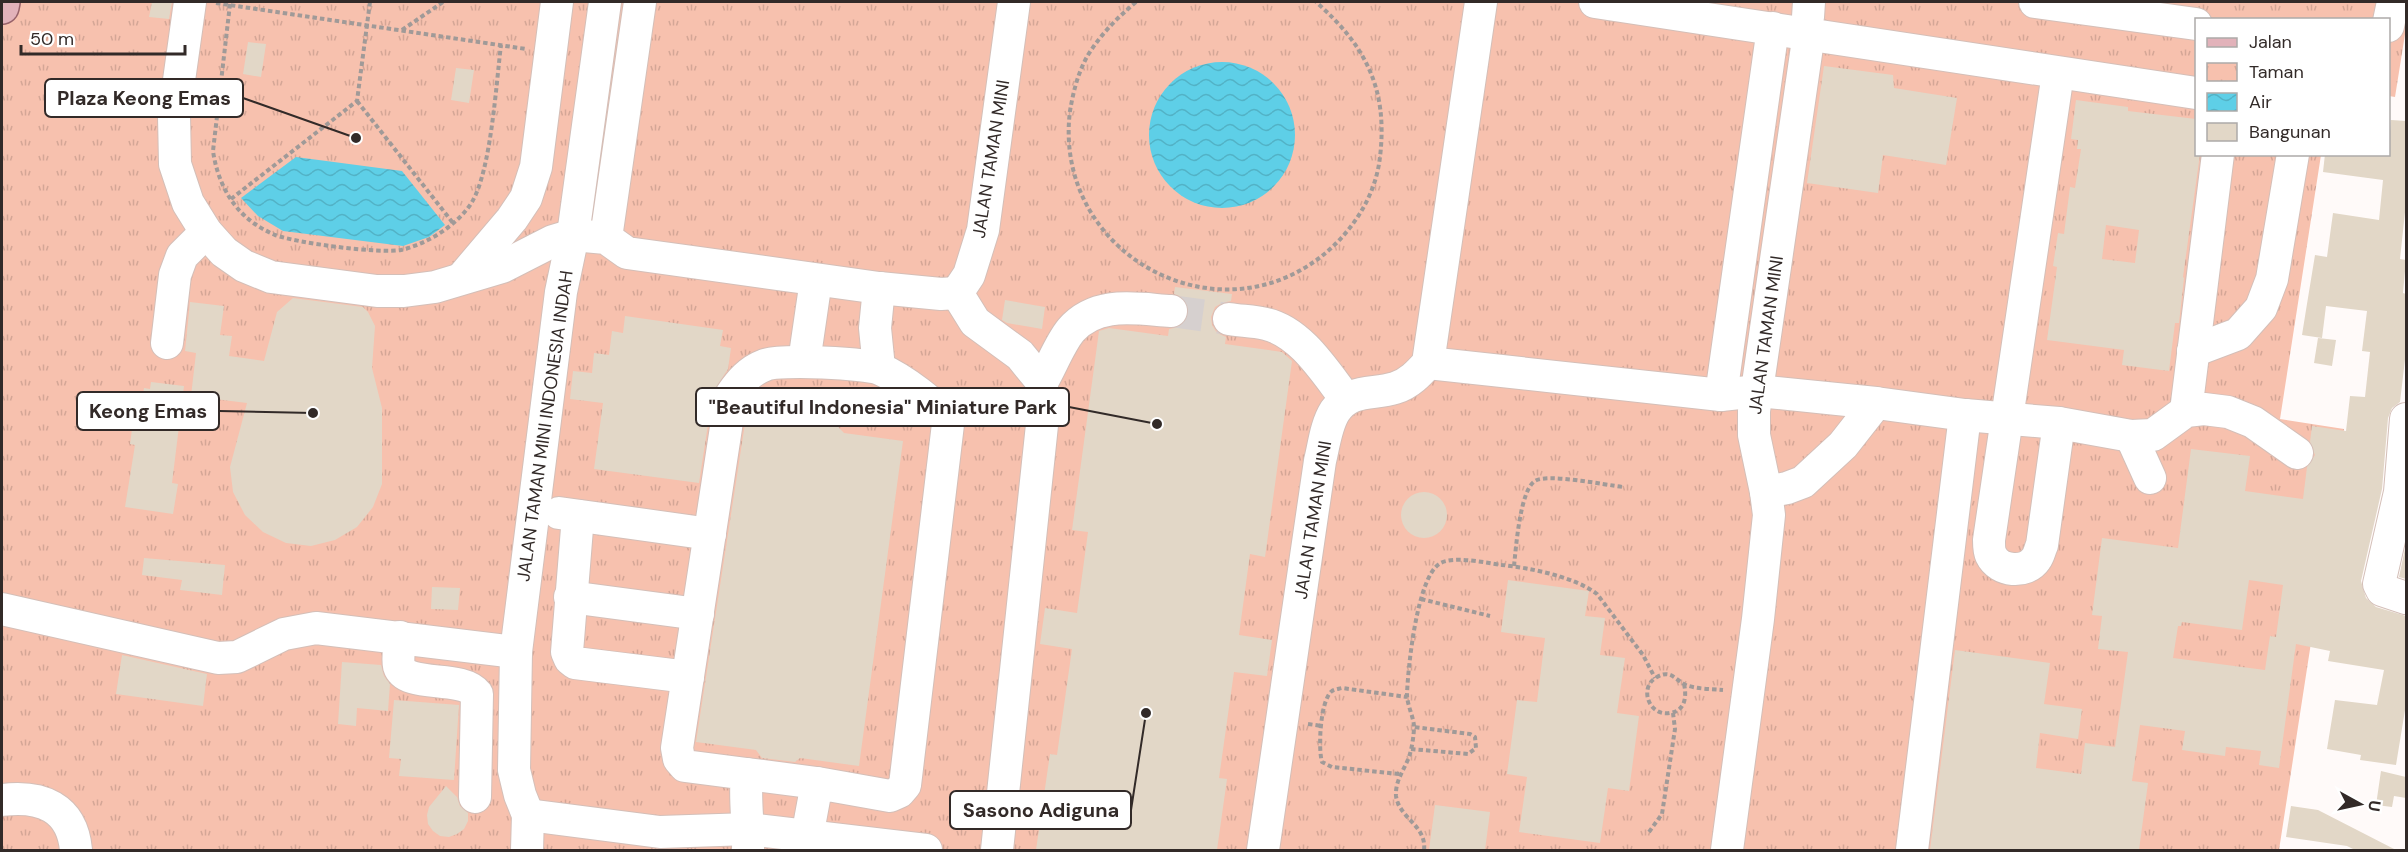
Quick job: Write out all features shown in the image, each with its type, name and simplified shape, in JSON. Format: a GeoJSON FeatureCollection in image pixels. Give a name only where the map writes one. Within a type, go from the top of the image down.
{"type":"FeatureCollection","features":[{"type":"Feature","properties":{"kind":"main road"},"geometry":{"type":"LineString","coordinates":[[2,7],[3,2]]}},
{"type":"Feature","properties":{"kind":"street"},"geometry":{"type":"LineString","coordinates":[[190,2],[174,116],[174,164],[188,203],[206,232],[224,252],[244,266],[271,277],[377,291],[395,291],[435,287],[502,267],[553,241],[573,236],[606,238],[627,253],[879,288],[940,294],[957,293],[975,322],[1020,355],[1042,382]]}},
{"type":"Feature","properties":{"kind":"street"},"geometry":{"type":"LineString","coordinates":[[462,278],[512,219],[526,198],[536,167],[557,2]]}},
{"type":"Feature","properties":{"kind":"street","name":"JALAN TAMAN MINI INDONESIA INDAH"},"geometry":{"type":"LineString","coordinates":[[527,850],[528,815],[514,770],[516,652],[561,292],[573,236],[605,2]]}},
{"type":"Feature","properties":{"kind":"street"},"geometry":{"type":"LineString","coordinates":[[606,238],[640,2]]}},
{"type":"Feature","properties":{"kind":"street","name":"JALAN TAMAN MINI"},"geometry":{"type":"LineString","coordinates":[[957,293],[969,275],[982,230],[1014,2]]}},
{"type":"Feature","properties":{"kind":"street"},"geometry":{"type":"LineString","coordinates":[[1228,319],[1268,324],[1294,338],[1318,362],[1346,399],[1363,392],[1394,388],[1417,375],[1428,363],[1481,2]]}},
{"type":"Feature","properties":{"kind":"street"},"geometry":{"type":"LineString","coordinates":[[1595,2],[1773,28],[1808,17],[2058,73],[2195,93]]}},
{"type":"Feature","properties":{"kind":"street"},"geometry":{"type":"LineString","coordinates":[[2034,2],[2195,24]]}},
{"type":"Feature","properties":{"kind":"street"},"geometry":{"type":"LineString","coordinates":[[2390,18],[2393,2]]}},
{"type":"Feature","properties":{"kind":"street","name":"JALAN TAMAN MINI"},"geometry":{"type":"LineString","coordinates":[[1727,850],[1749,694],[1769,515],[1754,435],[1758,391],[1808,17]]}},
{"type":"Feature","properties":{"kind":"street"},"geometry":{"type":"LineString","coordinates":[[1721,395],[1773,28]]}},
{"type":"Feature","properties":{"kind":"street"},"geometry":{"type":"LineString","coordinates":[[2058,73],[1989,540],[1990,554],[1999,565],[2014,569],[2027,568],[2036,559],[2042,545],[2060,423]]}},
{"type":"Feature","properties":{"kind":"street"},"geometry":{"type":"LineString","coordinates":[[2186,411],[2218,156]]}},
{"type":"Feature","properties":{"kind":"street"},"geometry":{"type":"LineString","coordinates":[[2193,351],[2238,334],[2261,308],[2272,279],[2293,156]]}},
{"type":"Feature","properties":{"kind":"street"},"geometry":{"type":"LineString","coordinates":[[167,343],[175,275],[182,256],[206,232]]}},
{"type":"Feature","properties":{"kind":"street"},"geometry":{"type":"LineString","coordinates":[[804,362],[816,280]]}},
{"type":"Feature","properties":{"kind":"street"},"geometry":{"type":"LineString","coordinates":[[879,288],[875,328],[879,368]]}},
{"type":"Feature","properties":{"kind":"street"},"geometry":{"type":"LineString","coordinates":[[997,850],[1042,424],[1042,382],[1071,330],[1092,314],[1118,307],[1171,311]]}},
{"type":"Feature","properties":{"kind":"street"},"geometry":{"type":"LineString","coordinates":[[804,362],[879,368],[934,404],[943,413],[948,424],[904,785],[899,792],[890,796],[817,783],[685,766],[679,759],[677,748],[731,395],[742,378],[766,364],[804,362]]}},
{"type":"Feature","properties":{"kind":"street"},"geometry":{"type":"LineString","coordinates":[[1428,363],[1721,395],[1758,391],[1876,403],[1965,415],[2060,423],[2131,436],[2153,435],[2186,411],[2204,409],[2228,412],[2253,422],[2297,453]]}},
{"type":"Feature","properties":{"kind":"street","name":"JALAN TAMAN MINI"},"geometry":{"type":"LineString","coordinates":[[1263,850],[1320,461],[1334,412],[1346,399]]}},
{"type":"Feature","properties":{"kind":"street"},"geometry":{"type":"LineString","coordinates":[[1766,492],[1803,482],[1843,445],[1876,403]]}},
{"type":"Feature","properties":{"kind":"street"},"geometry":{"type":"LineString","coordinates":[[1912,850],[1965,415]]}},
{"type":"Feature","properties":{"kind":"street"},"geometry":{"type":"LineString","coordinates":[[2406,419],[2398,501],[2379,584],[2382,590],[2406,598]]}},
{"type":"Feature","properties":{"kind":"street"},"geometry":{"type":"LineString","coordinates":[[2131,436],[2150,478]]}},
{"type":"Feature","properties":{"kind":"street"},"geometry":{"type":"LineString","coordinates":[[534,510],[710,534]]}},
{"type":"Feature","properties":{"kind":"street"},"geometry":{"type":"LineString","coordinates":[[578,516],[570,597],[567,651],[570,659],[575,663],[688,677]]}},
{"type":"Feature","properties":{"kind":"street"},"geometry":{"type":"LineString","coordinates":[[570,597],[698,614]]}},
{"type":"Feature","properties":{"kind":"street"},"geometry":{"type":"LineString","coordinates":[[2,609],[218,658],[237,657],[284,634],[316,628],[516,652]]}},
{"type":"Feature","properties":{"kind":"street"},"geometry":{"type":"LineString","coordinates":[[400,637],[399,666],[405,674],[413,678],[466,685],[477,694],[476,797]]}},
{"type":"Feature","properties":{"kind":"street"},"geometry":{"type":"LineString","coordinates":[[747,774],[745,789],[749,840]]}},
{"type":"Feature","properties":{"kind":"street"},"geometry":{"type":"LineString","coordinates":[[807,837],[817,783]]}},
{"type":"Feature","properties":{"kind":"street"},"geometry":{"type":"LineString","coordinates":[[2,800],[15,798],[48,804],[60,810],[69,825],[76,850]]}},
{"type":"Feature","properties":{"kind":"street"},"geometry":{"type":"LineString","coordinates":[[528,815],[660,832],[749,840],[807,837],[926,850]]}},
{"type":"Feature","properties":{"kind":"path"},"geometry":{"type":"LineString","coordinates":[[208,2],[367,27],[551,52]]}},
{"type":"Feature","properties":{"kind":"path"},"geometry":{"type":"LineString","coordinates":[[231,199],[357,101],[370,2]]}},
{"type":"Feature","properties":{"kind":"path"},"geometry":{"type":"LineString","coordinates":[[401,31],[443,2]]}},
{"type":"Feature","properties":{"kind":"path"},"geometry":{"type":"LineString","coordinates":[[1136,2],[1108,26],[1086,57],[1073,93],[1068,131],[1072,169],[1085,204],[1107,236],[1135,262],[1168,280],[1205,289],[1243,289],[1280,280],[1314,263],[1343,237],[1365,206],[1378,171],[1383,132],[1379,94],[1365,59],[1344,27],[1316,2]]}},
{"type":"Feature","properties":{"kind":"path"},"geometry":{"type":"LineString","coordinates":[[230,4],[213,151],[215,166],[222,186],[253,222],[273,234],[292,240],[382,251],[400,250],[418,244],[453,223],[471,203],[482,180],[501,45]]}},
{"type":"Feature","properties":{"kind":"path"},"geometry":{"type":"LineString","coordinates":[[357,101],[453,223]]}},
{"type":"Feature","properties":{"kind":"path"},"geometry":{"type":"LineString","coordinates":[[1514,566],[1525,494],[1534,481],[1546,477],[1623,488]]}},
{"type":"Feature","properties":{"kind":"path"},"geometry":{"type":"LineString","coordinates":[[1424,850],[1425,842],[1396,796],[1399,774],[1411,749],[1414,727],[1407,698],[1411,651],[1421,599],[1430,573],[1440,563],[1453,560],[1514,566],[1588,587],[1598,594],[1643,655],[1655,678]]}},
{"type":"Feature","properties":{"kind":"path"},"geometry":{"type":"LineString","coordinates":[[1421,599],[1490,616]]}},
{"type":"Feature","properties":{"kind":"path"},"geometry":{"type":"LineString","coordinates":[[1665,674],[1676,676],[1684,684],[1687,695],[1683,706],[1673,713],[1662,714],[1652,708],[1647,698],[1647,687],[1655,678],[1665,674]]}},
{"type":"Feature","properties":{"kind":"path"},"geometry":{"type":"LineString","coordinates":[[1684,684],[1749,694]]}},
{"type":"Feature","properties":{"kind":"path"},"geometry":{"type":"LineString","coordinates":[[1399,774],[1332,767],[1322,762],[1319,752],[1325,701],[1332,691],[1342,687],[1407,698]]}},
{"type":"Feature","properties":{"kind":"path"},"geometry":{"type":"LineString","coordinates":[[1649,832],[1662,814],[1675,729],[1673,713]]}},
{"type":"Feature","properties":{"kind":"path"},"geometry":{"type":"LineString","coordinates":[[1411,749],[1468,754],[1476,748],[1476,741],[1470,734],[1414,727]]}},
{"type":"Feature","properties":{"kind":"green space"},"geometry":{"type":"Polygon","coordinates":[[[2,2],[2406,2],[2406,28],[2395,97],[2390,96],[2390,18],[2195,18],[2195,156],[2321,156],[2280,419],[2344,429],[2279,850],[2,850],[2,2]]]}},
{"type":"Feature","properties":{"kind":"water"},"geometry":{"type":"Polygon","coordinates":[[[1222,62],[1250,68],[1262,74],[1273,84],[1283,95],[1289,107],[1295,135],[1289,163],[1283,175],[1273,186],[1262,196],[1250,202],[1222,208],[1194,202],[1182,196],[1171,186],[1161,175],[1155,163],[1149,135],[1155,107],[1161,95],[1171,84],[1182,74],[1194,68],[1222,62]]]}},
{"type":"Feature","properties":{"kind":"water"},"geometry":{"type":"Polygon","coordinates":[[[296,157],[402,171],[445,225],[429,237],[403,246],[283,231],[258,216],[241,198],[296,157]]]}},
{"type":"Feature","properties":{"kind":"building"},"geometry":{"type":"Polygon","coordinates":[[[152,2],[172,2],[169,19],[149,17],[152,2]]]}},
{"type":"Feature","properties":{"kind":"building"},"geometry":{"type":"Polygon","coordinates":[[[248,42],[266,44],[261,77],[243,74],[248,42]]]}},
{"type":"Feature","properties":{"kind":"building"},"geometry":{"type":"Polygon","coordinates":[[[1824,66],[1893,75],[1894,88],[1957,98],[1946,165],[1883,155],[1878,193],[1807,183],[1824,66]]]}},
{"type":"Feature","properties":{"kind":"building"},"geometry":{"type":"Polygon","coordinates":[[[456,68],[474,70],[469,103],[451,100],[456,68]]]}},
{"type":"Feature","properties":{"kind":"building"},"geometry":{"type":"Polygon","coordinates":[[[2076,100],[2128,107],[2128,111],[2195,119],[2195,156],[2200,156],[2179,323],[2175,323],[2169,371],[2122,365],[2124,350],[2047,340],[2057,267],[2053,266],[2058,233],[2064,234],[2070,187],[2075,188],[2081,149],[2077,149],[2078,140],[2071,139],[2076,100]],[[2106,225],[2102,259],[2135,263],[2139,230],[2106,225]]]}},
{"type":"Feature","properties":{"kind":"building"},"geometry":{"type":"Polygon","coordinates":[[[2391,120],[2406,121],[2406,203],[2400,259],[2406,260],[2403,293],[2406,294],[2406,351],[2400,402],[2392,408],[2388,418],[2382,489],[2361,581],[2366,598],[2376,607],[2406,616],[2406,704],[2396,765],[2360,760],[2361,755],[2327,749],[2335,700],[2377,705],[2384,670],[2328,661],[2330,651],[2296,644],[2279,768],[2259,765],[2261,751],[2226,747],[2225,756],[2182,750],[2185,731],[2140,725],[2132,781],[2148,783],[2139,850],[1930,850],[1955,650],[2050,663],[2044,704],[2082,709],[2078,739],[2040,733],[2036,768],[2081,774],[2085,743],[2115,747],[2128,652],[2098,649],[2102,616],[2092,615],[2102,538],[2178,548],[2191,449],[2250,456],[2245,491],[2303,499],[2307,467],[2315,455],[2310,442],[2312,426],[2346,431],[2350,396],[2365,397],[2370,352],[2362,351],[2367,311],[2326,306],[2322,338],[2302,335],[2315,255],[2327,257],[2333,213],[2379,220],[2383,180],[2323,172],[2325,156],[2390,156],[2391,120]],[[2249,580],[2242,630],[2182,622],[2181,626],[2178,626],[2173,658],[2265,670],[2270,636],[2276,637],[2283,585],[2249,580]]]}},
{"type":"Feature","properties":{"kind":"building"},"geometry":{"type":"Polygon","coordinates":[[[1175,287],[1232,294],[1231,301],[1215,307],[1211,317],[1212,325],[1217,333],[1226,337],[1225,344],[1282,352],[1292,361],[1265,557],[1250,554],[1239,635],[1272,640],[1267,676],[1234,672],[1219,778],[1227,779],[1217,850],[1036,850],[1050,754],[1057,755],[1072,649],[1040,644],[1045,608],[1077,613],[1088,532],[1072,530],[1099,331],[1109,328],[1168,336],[1169,329],[1179,327],[1185,322],[1189,313],[1187,303],[1182,297],[1174,294],[1175,287]]]}},
{"type":"Feature","properties":{"kind":"building"},"geometry":{"type":"Polygon","coordinates":[[[293,298],[363,307],[368,312],[375,326],[372,368],[382,408],[382,484],[373,507],[357,527],[335,540],[311,546],[286,543],[263,532],[245,515],[233,492],[230,467],[247,403],[191,396],[196,353],[185,351],[190,302],[224,306],[220,335],[232,336],[229,356],[264,361],[277,312],[293,298]]]}},
{"type":"Feature","properties":{"kind":"building"},"geometry":{"type":"Polygon","coordinates":[[[1005,300],[1045,307],[1042,329],[1007,323],[1002,320],[1005,300]]]}},
{"type":"Feature","properties":{"kind":"building"},"geometry":{"type":"Polygon","coordinates":[[[625,316],[723,330],[720,346],[731,348],[728,369],[713,392],[699,483],[594,469],[603,403],[570,399],[573,371],[592,373],[594,353],[609,355],[612,331],[623,333],[625,316]]]}},
{"type":"Feature","properties":{"kind":"building"},"geometry":{"type":"Polygon","coordinates":[[[2318,338],[2336,340],[2332,366],[2314,363],[2318,338]]]}},
{"type":"Feature","properties":{"kind":"building"},"geometry":{"type":"Polygon","coordinates":[[[151,382],[184,386],[172,483],[178,484],[173,514],[125,507],[135,445],[130,444],[135,407],[141,408],[144,388],[150,389],[151,382]]]}},
{"type":"Feature","properties":{"kind":"building"},"geometry":{"type":"Polygon","coordinates":[[[822,410],[844,433],[903,441],[859,766],[800,758],[795,762],[762,758],[756,750],[696,742],[746,417],[800,424],[822,410]]]}},
{"type":"Feature","properties":{"kind":"building"},"geometry":{"type":"Polygon","coordinates":[[[1424,492],[1440,499],[1447,515],[1440,531],[1424,538],[1408,531],[1401,515],[1408,499],[1424,492]]]}},
{"type":"Feature","properties":{"kind":"building"},"geometry":{"type":"Polygon","coordinates":[[[2406,544],[2406,579],[2399,577],[2406,544]]]}},
{"type":"Feature","properties":{"kind":"building"},"geometry":{"type":"Polygon","coordinates":[[[144,558],[225,565],[222,595],[180,590],[182,580],[142,575],[144,558]]]}},
{"type":"Feature","properties":{"kind":"building"},"geometry":{"type":"Polygon","coordinates":[[[1508,580],[1589,591],[1585,616],[1605,618],[1600,655],[1625,658],[1617,713],[1639,716],[1629,791],[1608,788],[1600,843],[1519,832],[1527,777],[1507,774],[1517,700],[1537,702],[1545,638],[1501,632],[1508,580]]]}},
{"type":"Feature","properties":{"kind":"building"},"geometry":{"type":"Polygon","coordinates":[[[432,587],[460,588],[458,610],[431,609],[432,587]]]}},
{"type":"Feature","properties":{"kind":"building"},"geometry":{"type":"Polygon","coordinates":[[[122,655],[207,674],[203,706],[116,694],[122,655]]]}},
{"type":"Feature","properties":{"kind":"building"},"geometry":{"type":"Polygon","coordinates":[[[342,662],[381,665],[384,676],[390,684],[388,711],[357,708],[356,726],[338,724],[342,662]]]}},
{"type":"Feature","properties":{"kind":"building"},"geometry":{"type":"Polygon","coordinates":[[[394,700],[459,705],[454,780],[399,776],[401,759],[389,758],[394,700]]]}},
{"type":"Feature","properties":{"kind":"building"},"geometry":{"type":"Polygon","coordinates":[[[2381,771],[2406,777],[2406,798],[2394,796],[2392,807],[2376,805],[2381,771]]]}},
{"type":"Feature","properties":{"kind":"building"},"geometry":{"type":"Polygon","coordinates":[[[446,786],[468,813],[468,821],[464,829],[449,837],[440,836],[433,831],[428,824],[427,815],[429,807],[446,786]]]}},
{"type":"Feature","properties":{"kind":"building"},"geometry":{"type":"Polygon","coordinates":[[[1435,805],[1490,812],[1485,850],[1429,850],[1435,805]]]}},
{"type":"Feature","properties":{"kind":"building"},"geometry":{"type":"Polygon","coordinates":[[[2291,806],[2318,810],[2396,850],[2355,850],[2347,846],[2286,837],[2291,806]]]}},
{"type":"Feature","properties":{"kind":"tunnel"},"geometry":{"type":"LineString","coordinates":[[1171,311],[1229,319]]}},
{"type":"Feature","properties":{"kind":"place","name":"Plaza Keong Emas"},"geometry":{"type":"Point","coordinates":[356,138]}},
{"type":"Feature","properties":{"kind":"place","name":"Keong Emas"},"geometry":{"type":"Point","coordinates":[313,413]}},
{"type":"Feature","properties":{"kind":"place","name":"\"Beautiful Indonesia\" Miniature Park"},"geometry":{"type":"Point","coordinates":[1157,424]}},
{"type":"Feature","properties":{"kind":"place","name":"Sasono Adiguna"},"geometry":{"type":"Point","coordinates":[1146,713]}}]}
